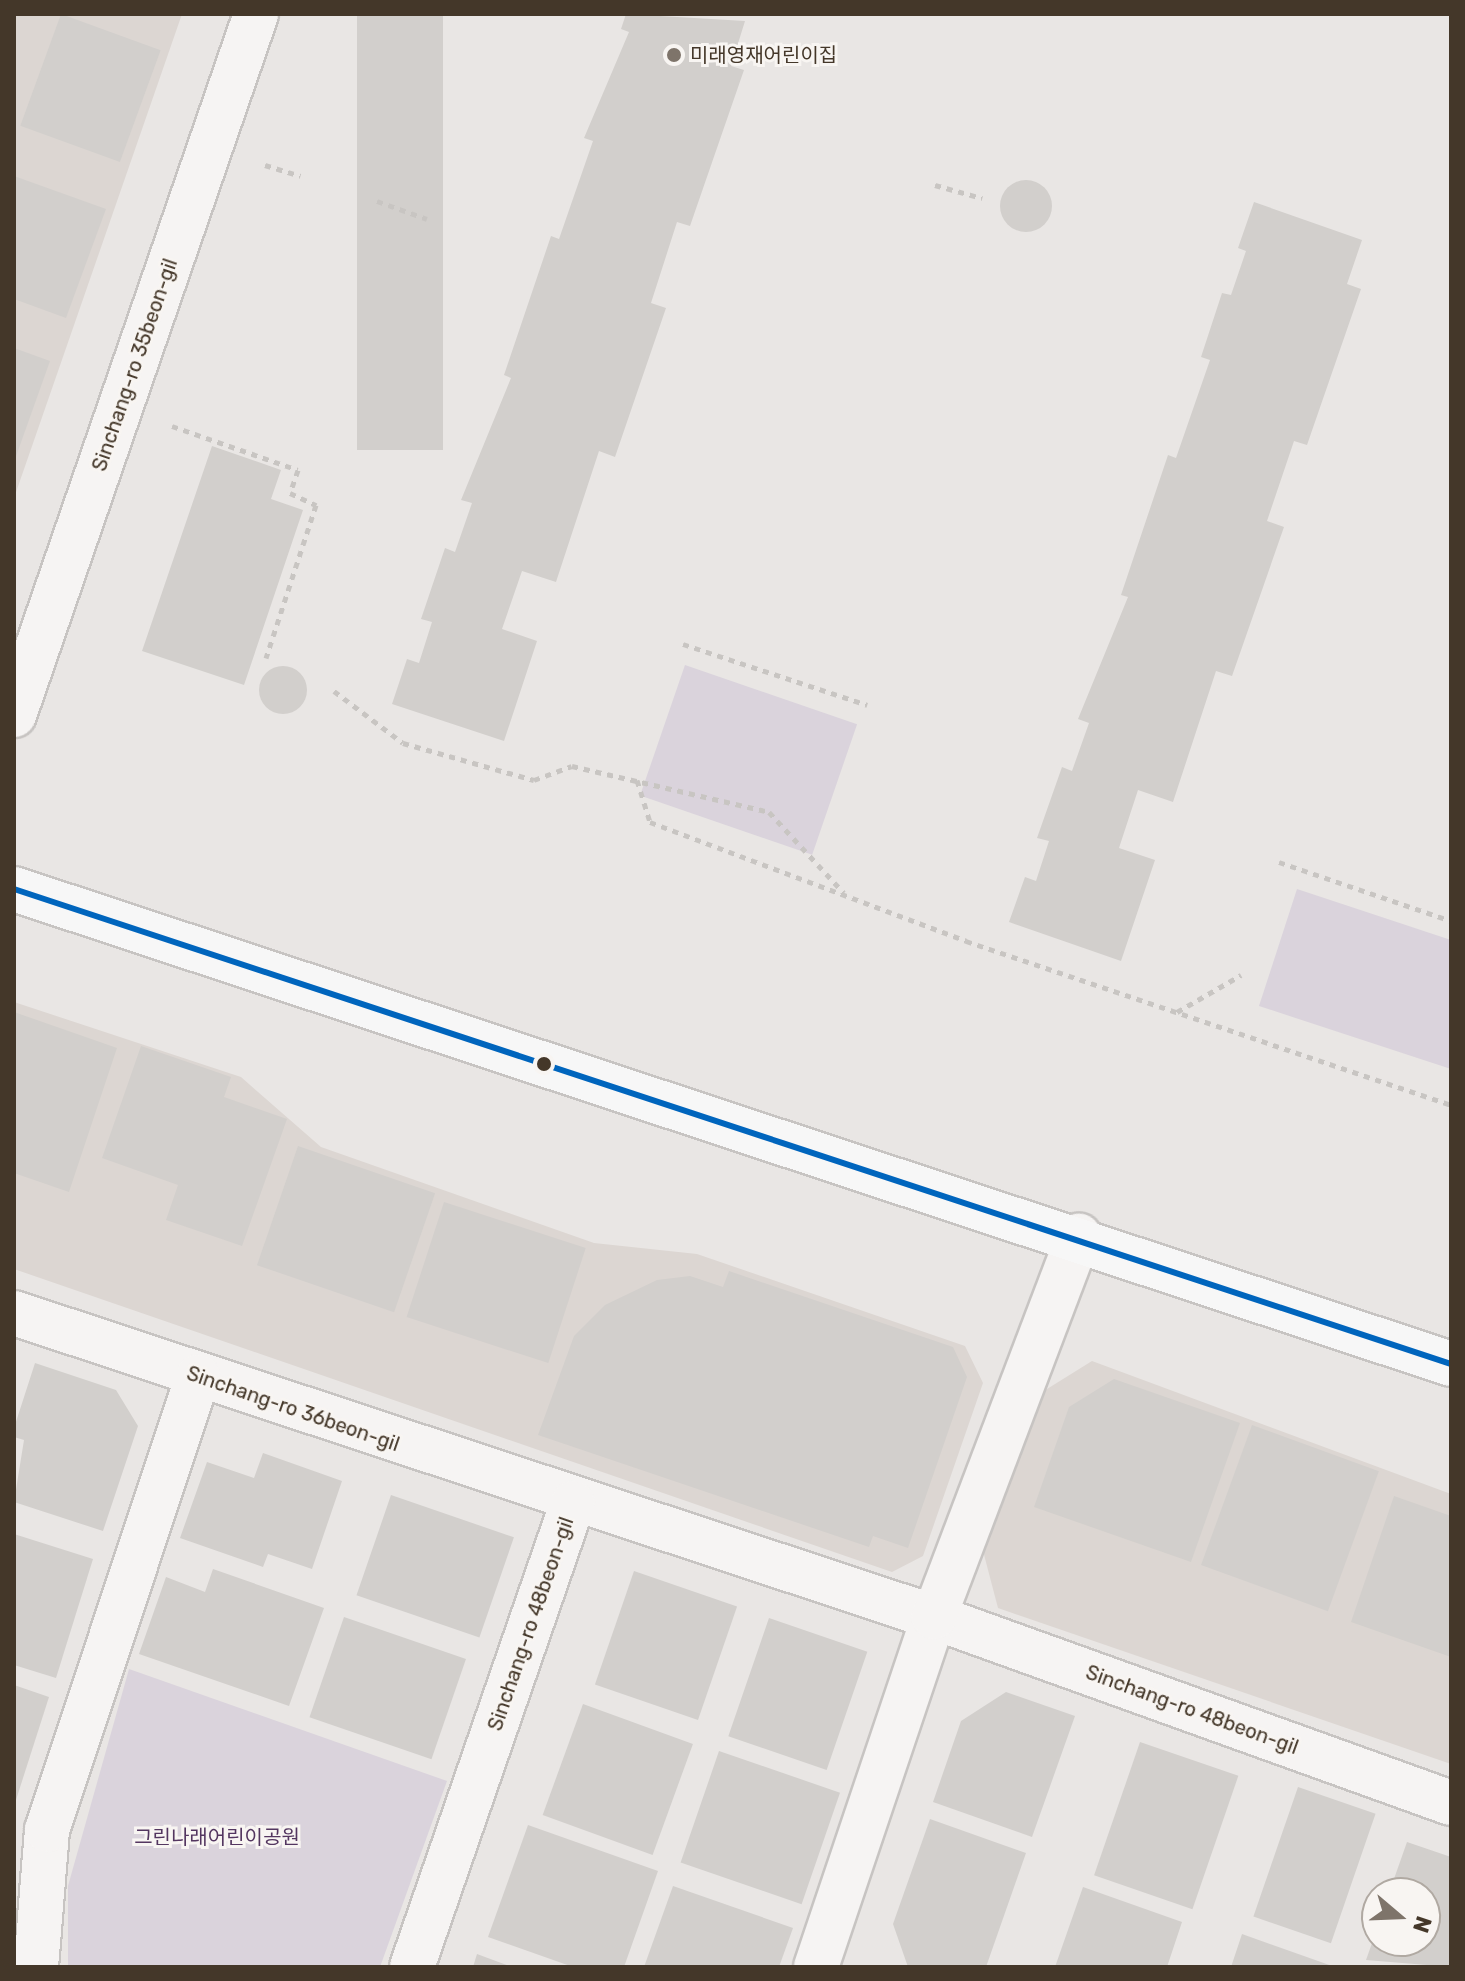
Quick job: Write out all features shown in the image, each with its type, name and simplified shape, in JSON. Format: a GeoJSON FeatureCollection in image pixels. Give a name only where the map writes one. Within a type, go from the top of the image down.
{"type":"FeatureCollection","features":[{"type":"Feature","properties":{"kind":"main road"},"geometry":{"type":"LineString","coordinates":[[14,889],[538,1066],[1079,1236],[1451,1364]]}},
{"type":"Feature","properties":{"kind":"street","name":"Sinchang-ro 35beon-gil"},"geometry":{"type":"LineString","coordinates":[[14,715],[256,14]]}},
{"type":"Feature","properties":{"kind":"street"},"geometry":{"type":"LineString","coordinates":[[816,1967],[934,1617],[1079,1236]]}},
{"type":"Feature","properties":{"kind":"street","name":"Sinchang-ro 36beon-gil"},"geometry":{"type":"LineString","coordinates":[[14,1313],[573,1503]]}},
{"type":"Feature","properties":{"kind":"street"},"geometry":{"type":"LineString","coordinates":[[36,1967],[47,1830],[198,1377]]}},
{"type":"Feature","properties":{"kind":"street","name":"Sinchang-ro 48beon-gil"},"geometry":{"type":"LineString","coordinates":[[412,1967],[573,1503],[934,1617],[1451,1803]]}},
{"type":"Feature","properties":{"kind":"path"},"geometry":{"type":"LineString","coordinates":[[257,163],[300,176]]}},
{"type":"Feature","properties":{"kind":"path"},"geometry":{"type":"LineString","coordinates":[[935,185],[982,198]]}},
{"type":"Feature","properties":{"kind":"path"},"geometry":{"type":"LineString","coordinates":[[377,201],[427,219]]}},
{"type":"Feature","properties":{"kind":"path"},"geometry":{"type":"LineString","coordinates":[[168,425],[298,470],[290,493],[316,505],[266,658]]}},
{"type":"Feature","properties":{"kind":"path"},"geometry":{"type":"LineString","coordinates":[[683,644],[867,705]]}},
{"type":"Feature","properties":{"kind":"path"},"geometry":{"type":"LineString","coordinates":[[334,691],[403,743],[534,780],[572,766],[769,812],[845,895]]}},
{"type":"Feature","properties":{"kind":"path"},"geometry":{"type":"LineString","coordinates":[[637,780],[650,822],[845,895],[1451,1105]]}},
{"type":"Feature","properties":{"kind":"path"},"geometry":{"type":"LineString","coordinates":[[1279,862],[1451,921]]}},
{"type":"Feature","properties":{"kind":"path"},"geometry":{"type":"LineString","coordinates":[[1177,1012],[1241,975]]}},
{"type":"Feature","properties":{"kind":"shaded area"},"geometry":{"type":"Polygon","coordinates":[[[14,14],[182,14],[14,498],[14,14]]]}},
{"type":"Feature","properties":{"kind":"shaded area"},"geometry":{"type":"Polygon","coordinates":[[[14,1002],[241,1077],[321,1147],[594,1243],[697,1254],[965,1346],[983,1383],[923,1556],[892,1572],[14,1269],[14,1002]]]}},
{"type":"Feature","properties":{"kind":"shaded area"},"geometry":{"type":"Polygon","coordinates":[[[1092,1361],[1451,1494],[1451,1764],[998,1608],[982,1547],[1039,1394],[1092,1361]]]}},
{"type":"Feature","properties":{"kind":"green space"},"geometry":{"type":"Polygon","coordinates":[[[685,665],[857,724],[812,855],[640,795],[685,665]]]}},
{"type":"Feature","properties":{"kind":"green space"},"geometry":{"type":"Polygon","coordinates":[[[1297,889],[1451,940],[1451,1069],[1259,1006],[1297,889]]]}},
{"type":"Feature","properties":{"kind":"green space","name":"그린나래어린이공원"},"geometry":{"type":"Polygon","coordinates":[[[129,1669],[447,1781],[380,1967],[68,1967],[68,1886],[129,1669]]]}},
{"type":"Feature","properties":{"kind":"building"},"geometry":{"type":"Polygon","coordinates":[[[61,14],[161,50],[120,162],[20,126],[61,14]]]}},
{"type":"Feature","properties":{"kind":"building"},"geometry":{"type":"Polygon","coordinates":[[[357,14],[443,14],[443,450],[357,450],[357,14]]]}},
{"type":"Feature","properties":{"kind":"building"},"geometry":{"type":"Polygon","coordinates":[[[626,14],[745,21],[731,66],[744,70],[690,226],[677,222],[651,303],[666,308],[615,457],[599,451],[556,582],[522,571],[502,629],[537,641],[504,741],[392,704],[407,659],[419,663],[432,622],[421,619],[445,548],[455,552],[472,503],[461,500],[511,378],[504,375],[551,236],[559,239],[593,141],[584,138],[629,32],[621,29],[626,14]]]}},
{"type":"Feature","properties":{"kind":"building"},"geometry":{"type":"Polygon","coordinates":[[[14,176],[106,209],[66,318],[14,299],[14,176]]]}},
{"type":"Feature","properties":{"kind":"building"},"geometry":{"type":"Polygon","coordinates":[[[1026,180],[1045,187],[1052,206],[1045,225],[1026,232],[1007,225],[1000,206],[1007,187],[1026,180]]]}},
{"type":"Feature","properties":{"kind":"building"},"geometry":{"type":"Polygon","coordinates":[[[1254,202],[1362,240],[1347,284],[1361,289],[1307,445],[1294,441],[1267,521],[1284,527],[1232,676],[1216,671],[1173,802],[1138,790],[1119,848],[1155,860],[1121,961],[1009,922],[1025,877],[1036,881],[1049,841],[1037,838],[1062,767],[1072,771],[1089,723],[1078,719],[1128,597],[1121,595],[1168,455],[1176,458],[1210,360],[1201,357],[1222,293],[1231,295],[1246,251],[1238,248],[1254,202]]]}},
{"type":"Feature","properties":{"kind":"building"},"geometry":{"type":"Polygon","coordinates":[[[14,348],[50,361],[14,462],[14,348]]]}},
{"type":"Feature","properties":{"kind":"building"},"geometry":{"type":"Polygon","coordinates":[[[212,446],[281,470],[271,499],[303,510],[244,685],[142,651],[212,446]]]}},
{"type":"Feature","properties":{"kind":"building"},"geometry":{"type":"Polygon","coordinates":[[[283,666],[300,673],[307,690],[300,707],[283,714],[266,707],[259,690],[266,673],[283,666]]]}},
{"type":"Feature","properties":{"kind":"building"},"geometry":{"type":"Polygon","coordinates":[[[14,1012],[117,1048],[69,1192],[14,1173],[14,1012]]]}},
{"type":"Feature","properties":{"kind":"building"},"geometry":{"type":"Polygon","coordinates":[[[141,1046],[231,1077],[224,1097],[287,1119],[242,1246],[166,1220],[178,1185],[102,1158],[141,1046]]]}},
{"type":"Feature","properties":{"kind":"building"},"geometry":{"type":"Polygon","coordinates":[[[298,1146],[435,1193],[394,1312],[257,1265],[298,1146]]]}},
{"type":"Feature","properties":{"kind":"building"},"geometry":{"type":"Polygon","coordinates":[[[444,1202],[586,1248],[548,1363],[407,1317],[444,1202]]]}},
{"type":"Feature","properties":{"kind":"building"},"geometry":{"type":"Polygon","coordinates":[[[729,1271],[953,1347],[967,1377],[908,1548],[873,1536],[869,1547],[538,1435],[574,1336],[605,1305],[657,1280],[690,1276],[723,1287],[729,1271]]]}},
{"type":"Feature","properties":{"kind":"building"},"geometry":{"type":"Polygon","coordinates":[[[35,1363],[116,1390],[138,1426],[103,1531],[14,1502],[24,1440],[14,1437],[14,1428],[35,1363]]]}},
{"type":"Feature","properties":{"kind":"building"},"geometry":{"type":"Polygon","coordinates":[[[1114,1379],[1240,1423],[1191,1562],[1034,1507],[1069,1407],[1114,1379]]]}},
{"type":"Feature","properties":{"kind":"building"},"geometry":{"type":"Polygon","coordinates":[[[1252,1425],[1379,1471],[1328,1611],[1201,1565],[1252,1425]]]}},
{"type":"Feature","properties":{"kind":"building"},"geometry":{"type":"Polygon","coordinates":[[[263,1453],[342,1481],[312,1569],[268,1554],[263,1567],[180,1538],[207,1462],[254,1478],[263,1453]]]}},
{"type":"Feature","properties":{"kind":"building"},"geometry":{"type":"Polygon","coordinates":[[[391,1495],[514,1537],[479,1638],[356,1595],[391,1495]]]}},
{"type":"Feature","properties":{"kind":"building"},"geometry":{"type":"Polygon","coordinates":[[[1394,1496],[1451,1516],[1451,1657],[1351,1622],[1394,1496]]]}},
{"type":"Feature","properties":{"kind":"building"},"geometry":{"type":"Polygon","coordinates":[[[14,1534],[93,1559],[56,1678],[14,1665],[14,1534]]]}},
{"type":"Feature","properties":{"kind":"building"},"geometry":{"type":"Polygon","coordinates":[[[213,1569],[324,1608],[289,1706],[139,1654],[166,1577],[205,1592],[213,1569]]]}},
{"type":"Feature","properties":{"kind":"building"},"geometry":{"type":"Polygon","coordinates":[[[634,1571],[737,1606],[698,1720],[595,1684],[634,1571]]]}},
{"type":"Feature","properties":{"kind":"building"},"geometry":{"type":"Polygon","coordinates":[[[344,1617],[466,1659],[431,1759],[309,1717],[344,1617]]]}},
{"type":"Feature","properties":{"kind":"building"},"geometry":{"type":"Polygon","coordinates":[[[769,1618],[867,1652],[827,1770],[728,1736],[769,1618]]]}},
{"type":"Feature","properties":{"kind":"building"},"geometry":{"type":"Polygon","coordinates":[[[14,1685],[49,1697],[15,1803],[14,1803],[14,1685]]]}},
{"type":"Feature","properties":{"kind":"building"},"geometry":{"type":"Polygon","coordinates":[[[1006,1692],[1075,1716],[1032,1837],[933,1802],[961,1721],[1006,1692]]]}},
{"type":"Feature","properties":{"kind":"building"},"geometry":{"type":"Polygon","coordinates":[[[583,1704],[693,1744],[653,1855],[543,1815],[583,1704]]]}},
{"type":"Feature","properties":{"kind":"building"},"geometry":{"type":"Polygon","coordinates":[[[1140,1742],[1238,1776],[1192,1909],[1094,1875],[1140,1742]]]}},
{"type":"Feature","properties":{"kind":"building"},"geometry":{"type":"Polygon","coordinates":[[[719,1751],[840,1793],[802,1904],[681,1863],[719,1751]]]}},
{"type":"Feature","properties":{"kind":"building"},"geometry":{"type":"Polygon","coordinates":[[[1298,1787],[1376,1814],[1331,1943],[1253,1917],[1298,1787]]]}},
{"type":"Feature","properties":{"kind":"building"},"geometry":{"type":"Polygon","coordinates":[[[930,1819],[1026,1853],[986,1967],[908,1967],[893,1924],[930,1819]]]}},
{"type":"Feature","properties":{"kind":"building"},"geometry":{"type":"Polygon","coordinates":[[[528,1825],[658,1871],[624,1967],[573,1967],[488,1937],[528,1825]]]}},
{"type":"Feature","properties":{"kind":"building"},"geometry":{"type":"Polygon","coordinates":[[[1407,1842],[1451,1857],[1451,1967],[1366,1960],[1367,1957],[1441,1957],[1441,1877],[1395,1877],[1407,1842]]]}},
{"type":"Feature","properties":{"kind":"building"},"geometry":{"type":"Polygon","coordinates":[[[673,1886],[793,1928],[779,1967],[644,1967],[673,1886]]]}},
{"type":"Feature","properties":{"kind":"building"},"geometry":{"type":"Polygon","coordinates":[[[1083,1887],[1182,1922],[1167,1967],[1055,1967],[1083,1887]]]}},
{"type":"Feature","properties":{"kind":"building"},"geometry":{"type":"Polygon","coordinates":[[[1242,1934],[1335,1967],[1231,1967],[1242,1934]]]}},
{"type":"Feature","properties":{"kind":"building"},"geometry":{"type":"Polygon","coordinates":[[[477,1954],[512,1967],[473,1967],[477,1954]]]}},
{"type":"Feature","properties":{"kind":"transit line"},"geometry":{"type":"LineString","coordinates":[[14,889],[1451,1364]]}},
{"type":"Feature","properties":{"kind":"place","name":"미래영재어린이집"},"geometry":{"type":"Point","coordinates":[674,55]}}]}
